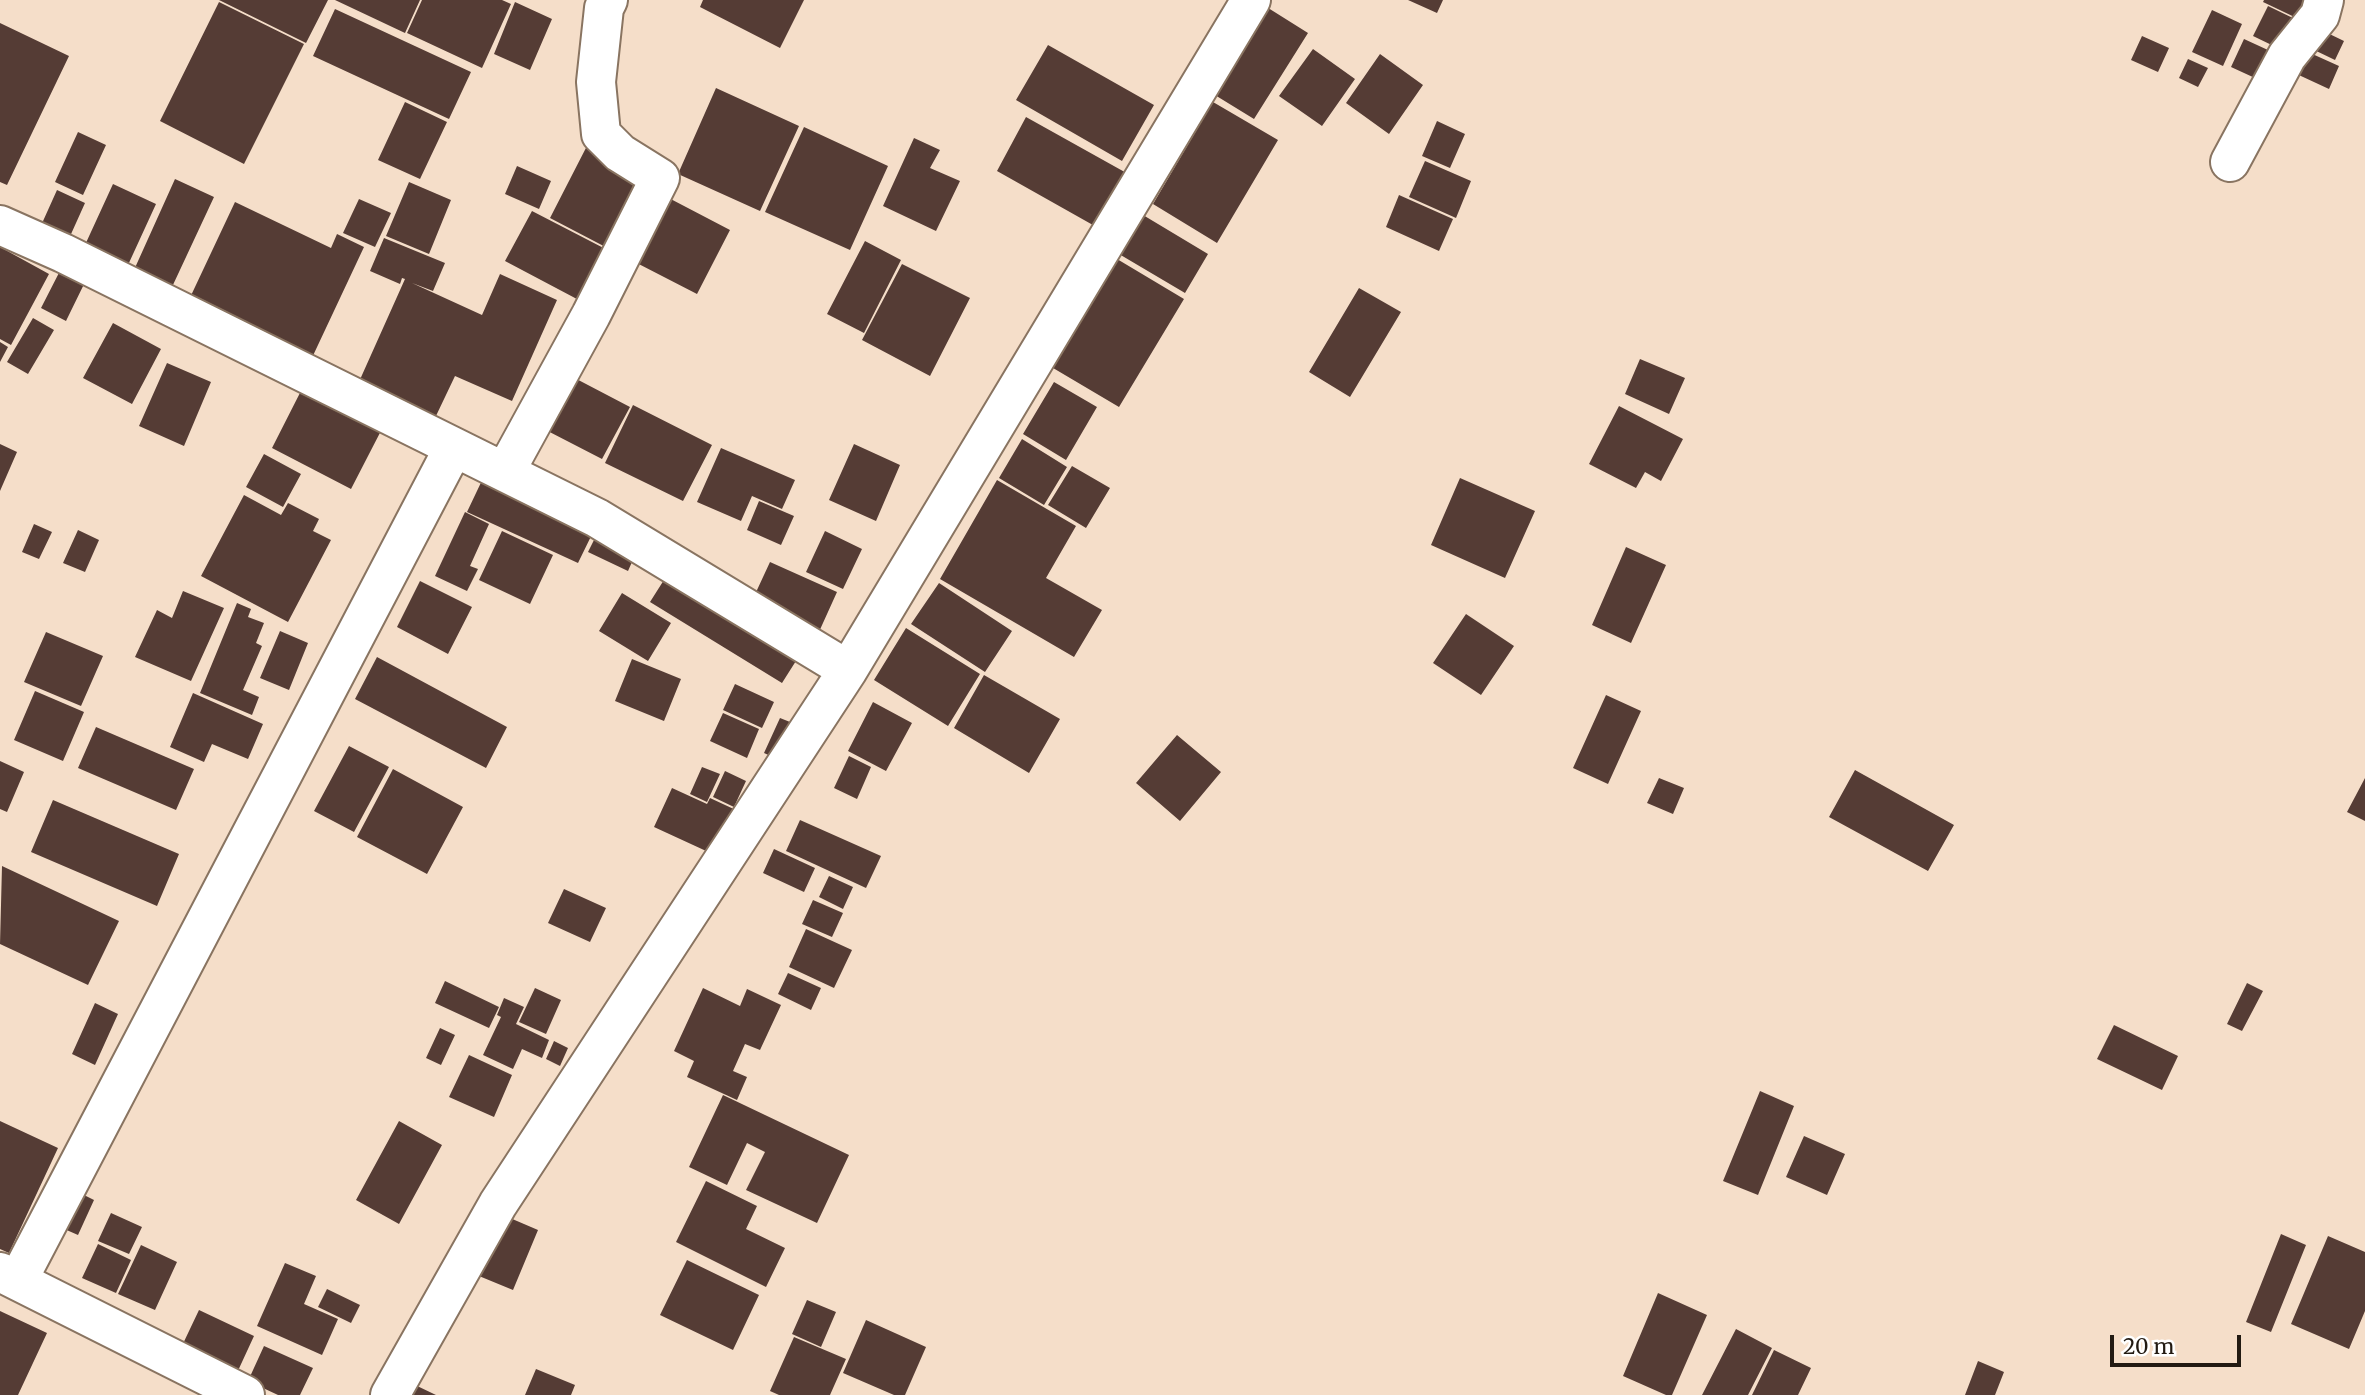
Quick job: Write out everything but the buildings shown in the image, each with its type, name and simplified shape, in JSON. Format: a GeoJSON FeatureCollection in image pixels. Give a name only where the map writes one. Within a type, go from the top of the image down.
{"type":"FeatureCollection","features":[{"type":"Feature","properties":{"kind":"street"},"geometry":{"type":"LineString","coordinates":[[505,472],[591,315],[660,178],[620,153],[601,134],[596,82],[604,8],[608,0]]}},
{"type":"Feature","properties":{"kind":"street"},"geometry":{"type":"LineString","coordinates":[[390,1395],[498,1204],[848,670],[1251,0]]}},
{"type":"Feature","properties":{"kind":"street"},"geometry":{"type":"LineString","coordinates":[[2230,162],[2287,56],[2320,15],[2324,0]]}},
{"type":"Feature","properties":{"kind":"street"},"geometry":{"type":"LineString","coordinates":[[0,225],[63,253],[597,518],[848,670]]}},
{"type":"Feature","properties":{"kind":"street"},"geometry":{"type":"LineString","coordinates":[[245,1395],[9,1276],[454,447]]}}]}
